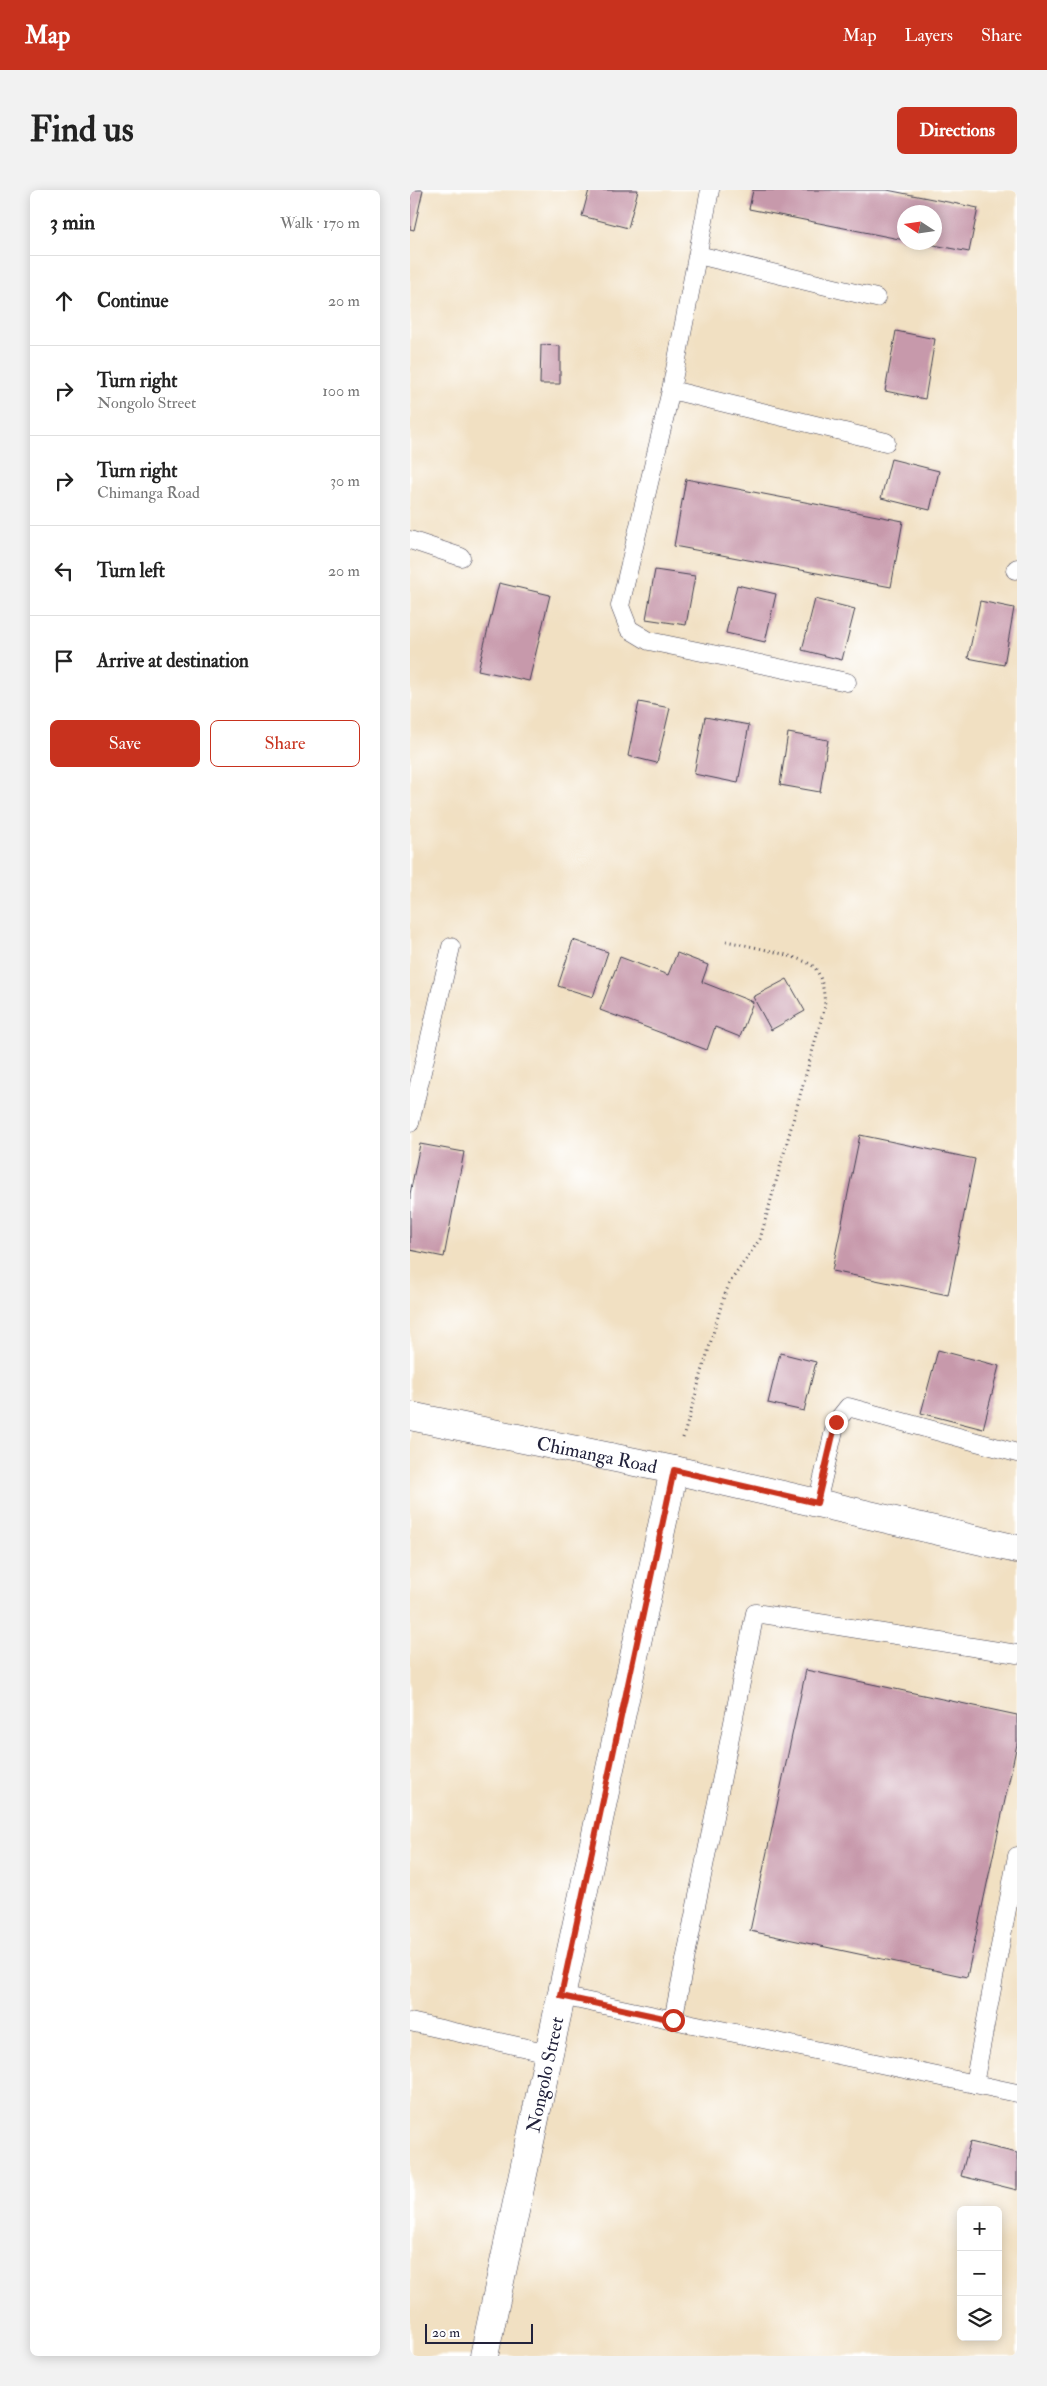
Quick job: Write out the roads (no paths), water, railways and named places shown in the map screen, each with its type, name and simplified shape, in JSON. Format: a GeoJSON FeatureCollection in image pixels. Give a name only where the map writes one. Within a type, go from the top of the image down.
{"type":"FeatureCollection","features":[{"type":"Feature","properties":{"kind":"street","name":"Chimanga Road"},"geometry":{"type":"LineString","coordinates":[[410,1416],[674,1470],[1017,1549]]}},
{"type":"Feature","properties":{"kind":"street","name":"Nongolo Street"},"geometry":{"type":"LineString","coordinates":[[484,2356],[674,1470]]}},
{"type":"Feature","properties":{"kind":"lane"},"geometry":{"type":"LineString","coordinates":[[710,190],[671,390],[620,606],[629,629],[648,641],[847,682]]}},
{"type":"Feature","properties":{"kind":"lane"},"geometry":{"type":"LineString","coordinates":[[698,255],[876,298]]}},
{"type":"Feature","properties":{"kind":"lane"},"geometry":{"type":"LineString","coordinates":[[671,390],[886,442]]}},
{"type":"Feature","properties":{"kind":"lane"},"geometry":{"type":"LineString","coordinates":[[410,540],[461,557]]}},
{"type":"Feature","properties":{"kind":"lane"},"geometry":{"type":"LineString","coordinates":[[410,1123],[451,947]]}},
{"type":"Feature","properties":{"kind":"lane"},"geometry":{"type":"LineString","coordinates":[[817,1503],[836,1422],[848,1407],[1017,1454]]}},
{"type":"Feature","properties":{"kind":"lane"},"geometry":{"type":"LineString","coordinates":[[673,2020],[755,1613],[1017,1654]]}},
{"type":"Feature","properties":{"kind":"lane"},"geometry":{"type":"LineString","coordinates":[[974,2084],[1017,1856]]}},
{"type":"Feature","properties":{"kind":"lane"},"geometry":{"type":"LineString","coordinates":[[561,1996],[1017,2093]]}},
{"type":"Feature","properties":{"kind":"lane"},"geometry":{"type":"LineString","coordinates":[[410,2022],[549,2053]]}}]}
